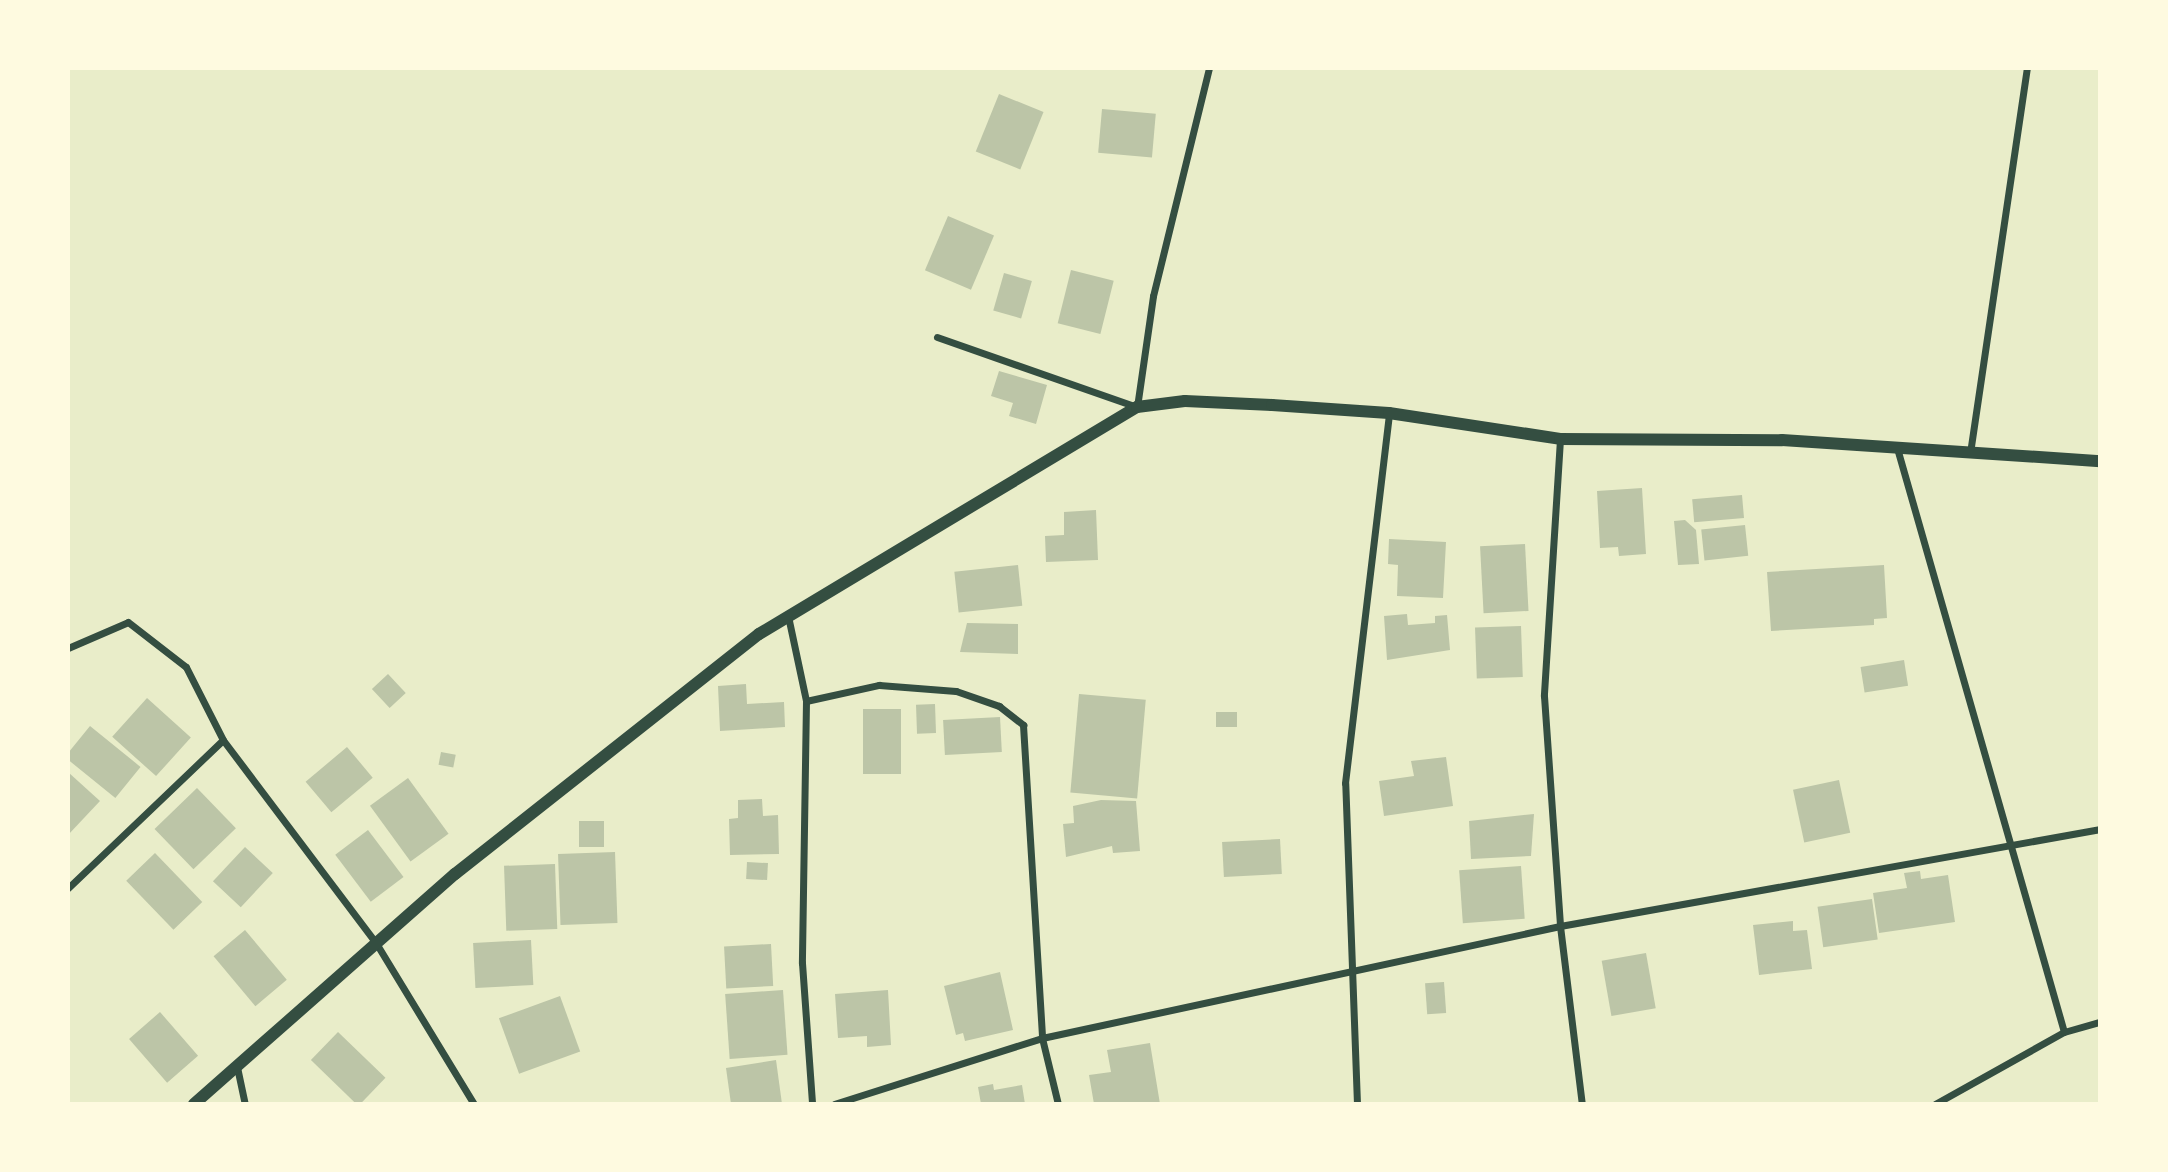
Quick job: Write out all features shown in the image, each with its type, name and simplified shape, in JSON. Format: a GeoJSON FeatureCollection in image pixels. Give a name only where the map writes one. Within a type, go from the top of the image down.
{"type":"FeatureCollection","features":[{"type":"Feature","properties":{"kind":"street"},"geometry":{"type":"LineString","coordinates":[[1136,407],[1153,296],[1209,68]]}},
{"type":"Feature","properties":{"kind":"street"},"geometry":{"type":"LineString","coordinates":[[1970,453],[2027,68]]}},
{"type":"Feature","properties":{"kind":"street"},"geometry":{"type":"LineString","coordinates":[[937,337],[1136,407]]}},
{"type":"Feature","properties":{"kind":"street"},"geometry":{"type":"LineString","coordinates":[[194,1104],[455,874],[788,616],[1136,407],[1185,401],[1389,413],[1560,439],[1897,448],[2100,461]]}},
{"type":"Feature","properties":{"kind":"street"},"geometry":{"type":"LineString","coordinates":[[1357,1104],[1349,972],[1345,783],[1389,413]]}},
{"type":"Feature","properties":{"kind":"street"},"geometry":{"type":"LineString","coordinates":[[1560,439],[1544,696],[1560,926],[1582,1104]]}},
{"type":"Feature","properties":{"kind":"street"},"geometry":{"type":"LineString","coordinates":[[1897,448],[2006,846],[2064,1032]]}},
{"type":"Feature","properties":{"kind":"street"},"geometry":{"type":"LineString","coordinates":[[788,616],[806,701],[802,963],[812,1104]]}},
{"type":"Feature","properties":{"kind":"street"},"geometry":{"type":"LineString","coordinates":[[68,648],[128,622],[186,667],[223,740],[376,943],[474,1104]]}},
{"type":"Feature","properties":{"kind":"street"},"geometry":{"type":"LineString","coordinates":[[806,701],[879,685],[956,691],[999,706],[1023,725],[1042,1038],[1058,1104]]}},
{"type":"Feature","properties":{"kind":"street"},"geometry":{"type":"LineString","coordinates":[[68,888],[223,740]]}},
{"type":"Feature","properties":{"kind":"street"},"geometry":{"type":"LineString","coordinates":[[834,1104],[1042,1038],[1560,926],[2100,829]]}},
{"type":"Feature","properties":{"kind":"street"},"geometry":{"type":"LineString","coordinates":[[1935,1104],[2064,1032],[2100,1022]]}},
{"type":"Feature","properties":{"kind":"street"},"geometry":{"type":"LineString","coordinates":[[236,1066],[245,1104]]}},
{"type":"Feature","properties":{"kind":"building"},"geometry":{"type":"Polygon","coordinates":[[[999,94],[1044,112],[1020,169],[976,151],[999,94]]]}},
{"type":"Feature","properties":{"kind":"building"},"geometry":{"type":"Polygon","coordinates":[[[1102,109],[1156,114],[1152,158],[1098,153],[1102,109]]]}},
{"type":"Feature","properties":{"kind":"building"},"geometry":{"type":"Polygon","coordinates":[[[948,216],[994,236],[971,290],[925,270],[948,216]]]}},
{"type":"Feature","properties":{"kind":"building"},"geometry":{"type":"Polygon","coordinates":[[[1071,270],[1114,281],[1100,334],[1058,323],[1071,270]]]}},
{"type":"Feature","properties":{"kind":"building"},"geometry":{"type":"Polygon","coordinates":[[[1004,273],[1032,281],[1021,318],[993,310],[1004,273]]]}},
{"type":"Feature","properties":{"kind":"building"},"geometry":{"type":"Polygon","coordinates":[[[999,371],[1047,385],[1036,424],[1009,416],[1013,403],[991,396],[999,371]]]}},
{"type":"Feature","properties":{"kind":"building"},"geometry":{"type":"Polygon","coordinates":[[[1642,488],[1646,554],[1619,556],[1618,547],[1600,548],[1597,491],[1642,488]]]}},
{"type":"Feature","properties":{"kind":"building"},"geometry":{"type":"Polygon","coordinates":[[[1742,495],[1744,518],[1694,522],[1692,499],[1742,495]]]}},
{"type":"Feature","properties":{"kind":"building"},"geometry":{"type":"Polygon","coordinates":[[[1096,510],[1098,560],[1046,562],[1045,536],[1064,535],[1064,512],[1096,510]]]}},
{"type":"Feature","properties":{"kind":"building"},"geometry":{"type":"Polygon","coordinates":[[[1685,520],[1696,530],[1699,564],[1678,565],[1674,521],[1685,520]]]}},
{"type":"Feature","properties":{"kind":"building"},"geometry":{"type":"Polygon","coordinates":[[[1745,525],[1748,556],[1704,560],[1701,530],[1745,525]]]}},
{"type":"Feature","properties":{"kind":"building"},"geometry":{"type":"Polygon","coordinates":[[[1389,539],[1446,542],[1443,598],[1397,596],[1398,565],[1388,564],[1389,539]]]}},
{"type":"Feature","properties":{"kind":"building"},"geometry":{"type":"Polygon","coordinates":[[[1525,544],[1529,611],[1484,613],[1480,546],[1525,544]]]}},
{"type":"Feature","properties":{"kind":"building"},"geometry":{"type":"Polygon","coordinates":[[[1018,565],[1022,606],[959,612],[954,572],[1018,565]]]}},
{"type":"Feature","properties":{"kind":"building"},"geometry":{"type":"Polygon","coordinates":[[[1884,565],[1887,618],[1874,619],[1874,625],[1771,631],[1767,572],[1884,565]]]}},
{"type":"Feature","properties":{"kind":"building"},"geometry":{"type":"Polygon","coordinates":[[[1407,614],[1408,625],[1435,623],[1435,616],[1447,615],[1450,650],[1387,660],[1384,616],[1407,614]]]}},
{"type":"Feature","properties":{"kind":"building"},"geometry":{"type":"Polygon","coordinates":[[[967,623],[1018,624],[1018,654],[960,652],[967,623]]]}},
{"type":"Feature","properties":{"kind":"building"},"geometry":{"type":"Polygon","coordinates":[[[1521,626],[1523,677],[1477,679],[1475,628],[1521,626]]]}},
{"type":"Feature","properties":{"kind":"building"},"geometry":{"type":"Polygon","coordinates":[[[1904,660],[1908,686],[1865,693],[1861,667],[1904,660]]]}},
{"type":"Feature","properties":{"kind":"building"},"geometry":{"type":"Polygon","coordinates":[[[388,674],[406,693],[390,708],[372,689],[388,674]]]}},
{"type":"Feature","properties":{"kind":"building"},"geometry":{"type":"Polygon","coordinates":[[[746,684],[747,704],[784,702],[785,727],[720,731],[718,686],[746,684]]]}},
{"type":"Feature","properties":{"kind":"building"},"geometry":{"type":"Polygon","coordinates":[[[1079,694],[1146,700],[1137,798],[1070,793],[1079,694]]]}},
{"type":"Feature","properties":{"kind":"building"},"geometry":{"type":"Polygon","coordinates":[[[147,698],[191,737],[156,776],[112,737],[147,698]]]}},
{"type":"Feature","properties":{"kind":"building"},"geometry":{"type":"Polygon","coordinates":[[[935,704],[936,733],[917,734],[916,705],[935,704]]]}},
{"type":"Feature","properties":{"kind":"building"},"geometry":{"type":"Polygon","coordinates":[[[863,709],[901,709],[901,774],[863,774],[863,709]]]}},
{"type":"Feature","properties":{"kind":"building"},"geometry":{"type":"Polygon","coordinates":[[[1216,712],[1237,712],[1237,727],[1216,727],[1216,712]]]}},
{"type":"Feature","properties":{"kind":"building"},"geometry":{"type":"Polygon","coordinates":[[[1000,717],[1002,752],[945,755],[943,720],[1000,717]]]}},
{"type":"Feature","properties":{"kind":"building"},"geometry":{"type":"Polygon","coordinates":[[[90,726],[141,767],[115,798],[68,760],[68,753],[90,726]]]}},
{"type":"Feature","properties":{"kind":"building"},"geometry":{"type":"Polygon","coordinates":[[[347,747],[373,778],[331,812],[306,782],[347,747]]]}},
{"type":"Feature","properties":{"kind":"building"},"geometry":{"type":"Polygon","coordinates":[[[441,752],[456,755],[453,768],[439,765],[441,752]]]}},
{"type":"Feature","properties":{"kind":"building"},"geometry":{"type":"Polygon","coordinates":[[[1446,757],[1453,806],[1384,816],[1379,781],[1414,776],[1411,761],[1446,757]]]}},
{"type":"Feature","properties":{"kind":"building"},"geometry":{"type":"Polygon","coordinates":[[[68,772],[100,801],[68,835],[68,772]]]}},
{"type":"Feature","properties":{"kind":"building"},"geometry":{"type":"Polygon","coordinates":[[[408,778],[449,834],[411,861],[370,806],[408,778]]]}},
{"type":"Feature","properties":{"kind":"building"},"geometry":{"type":"Polygon","coordinates":[[[1839,780],[1850,833],[1804,843],[1793,790],[1839,780]]]}},
{"type":"Feature","properties":{"kind":"building"},"geometry":{"type":"Polygon","coordinates":[[[197,788],[236,828],[193,869],[155,829],[197,788]]]}},
{"type":"Feature","properties":{"kind":"building"},"geometry":{"type":"Polygon","coordinates":[[[762,799],[763,816],[778,815],[779,854],[730,855],[729,819],[738,818],[738,800],[762,799]]]}},
{"type":"Feature","properties":{"kind":"building"},"geometry":{"type":"Polygon","coordinates":[[[1101,800],[1136,801],[1140,851],[1113,853],[1112,846],[1066,857],[1063,824],[1074,823],[1073,806],[1101,800]]]}},
{"type":"Feature","properties":{"kind":"building"},"geometry":{"type":"Polygon","coordinates":[[[1534,814],[1531,856],[1471,859],[1469,821],[1534,814]]]}},
{"type":"Feature","properties":{"kind":"building"},"geometry":{"type":"Polygon","coordinates":[[[579,821],[604,821],[604,847],[579,847],[579,821]]]}},
{"type":"Feature","properties":{"kind":"building"},"geometry":{"type":"Polygon","coordinates":[[[368,830],[404,877],[371,902],[335,855],[368,830]]]}},
{"type":"Feature","properties":{"kind":"building"},"geometry":{"type":"Polygon","coordinates":[[[1280,839],[1282,874],[1224,877],[1222,842],[1280,839]]]}},
{"type":"Feature","properties":{"kind":"building"},"geometry":{"type":"Polygon","coordinates":[[[245,847],[273,873],[241,907],[213,881],[245,847]]]}},
{"type":"Feature","properties":{"kind":"building"},"geometry":{"type":"Polygon","coordinates":[[[615,852],[617,923],[561,925],[558,854],[615,852]]]}},
{"type":"Feature","properties":{"kind":"building"},"geometry":{"type":"Polygon","coordinates":[[[155,853],[202,902],[173,930],[126,881],[155,853]]]}},
{"type":"Feature","properties":{"kind":"building"},"geometry":{"type":"Polygon","coordinates":[[[747,862],[768,863],[767,880],[746,879],[747,862]]]}},
{"type":"Feature","properties":{"kind":"building"},"geometry":{"type":"Polygon","coordinates":[[[555,864],[557,929],[506,931],[504,866],[555,864]]]}},
{"type":"Feature","properties":{"kind":"building"},"geometry":{"type":"Polygon","coordinates":[[[1521,866],[1525,919],[1463,923],[1459,870],[1521,866]]]}},
{"type":"Feature","properties":{"kind":"building"},"geometry":{"type":"Polygon","coordinates":[[[1920,871],[1921,879],[1948,875],[1955,922],[1879,933],[1873,893],[1907,888],[1904,873],[1920,871]]]}},
{"type":"Feature","properties":{"kind":"building"},"geometry":{"type":"Polygon","coordinates":[[[1872,899],[1878,940],[1823,947],[1818,907],[1872,899]]]}},
{"type":"Feature","properties":{"kind":"building"},"geometry":{"type":"Polygon","coordinates":[[[1793,921],[1793,931],[1807,930],[1812,969],[1759,975],[1753,925],[1793,921]]]}},
{"type":"Feature","properties":{"kind":"building"},"geometry":{"type":"Polygon","coordinates":[[[245,930],[287,980],[255,1006],[214,956],[245,930]]]}},
{"type":"Feature","properties":{"kind":"building"},"geometry":{"type":"Polygon","coordinates":[[[531,940],[533,985],[475,988],[473,943],[531,940]]]}},
{"type":"Feature","properties":{"kind":"building"},"geometry":{"type":"Polygon","coordinates":[[[771,944],[773,986],[726,988],[724,946],[771,944]]]}},
{"type":"Feature","properties":{"kind":"building"},"geometry":{"type":"Polygon","coordinates":[[[1646,953],[1656,1008],[1611,1016],[1602,961],[1646,953]]]}},
{"type":"Feature","properties":{"kind":"building"},"geometry":{"type":"Polygon","coordinates":[[[1000,972],[1013,1030],[965,1041],[963,1033],[956,1035],[944,986],[1000,972]]]}},
{"type":"Feature","properties":{"kind":"building"},"geometry":{"type":"Polygon","coordinates":[[[1444,982],[1446,1013],[1427,1014],[1425,983],[1444,982]]]}},
{"type":"Feature","properties":{"kind":"building"},"geometry":{"type":"Polygon","coordinates":[[[783,990],[788,1055],[730,1059],[725,994],[783,990]]]}},
{"type":"Feature","properties":{"kind":"building"},"geometry":{"type":"Polygon","coordinates":[[[888,990],[891,1045],[867,1047],[867,1036],[838,1038],[835,994],[888,990]]]}},
{"type":"Feature","properties":{"kind":"building"},"geometry":{"type":"Polygon","coordinates":[[[560,996],[580,1051],[519,1074],[499,1018],[560,996]]]}},
{"type":"Feature","properties":{"kind":"building"},"geometry":{"type":"Polygon","coordinates":[[[160,1012],[198,1056],[167,1083],[129,1039],[160,1012]]]}},
{"type":"Feature","properties":{"kind":"building"},"geometry":{"type":"Polygon","coordinates":[[[338,1032],[385,1078],[360,1104],[356,1104],[311,1060],[338,1032]]]}},
{"type":"Feature","properties":{"kind":"building"},"geometry":{"type":"Polygon","coordinates":[[[1150,1043],[1160,1104],[1094,1104],[1089,1075],[1111,1072],[1107,1050],[1150,1043]]]}},
{"type":"Feature","properties":{"kind":"building"},"geometry":{"type":"Polygon","coordinates":[[[776,1060],[782,1104],[731,1104],[726,1068],[776,1060]]]}},
{"type":"Feature","properties":{"kind":"building"},"geometry":{"type":"Polygon","coordinates":[[[993,1084],[994,1090],[1022,1085],[1025,1104],[981,1104],[978,1087],[993,1084]]]}}]}
